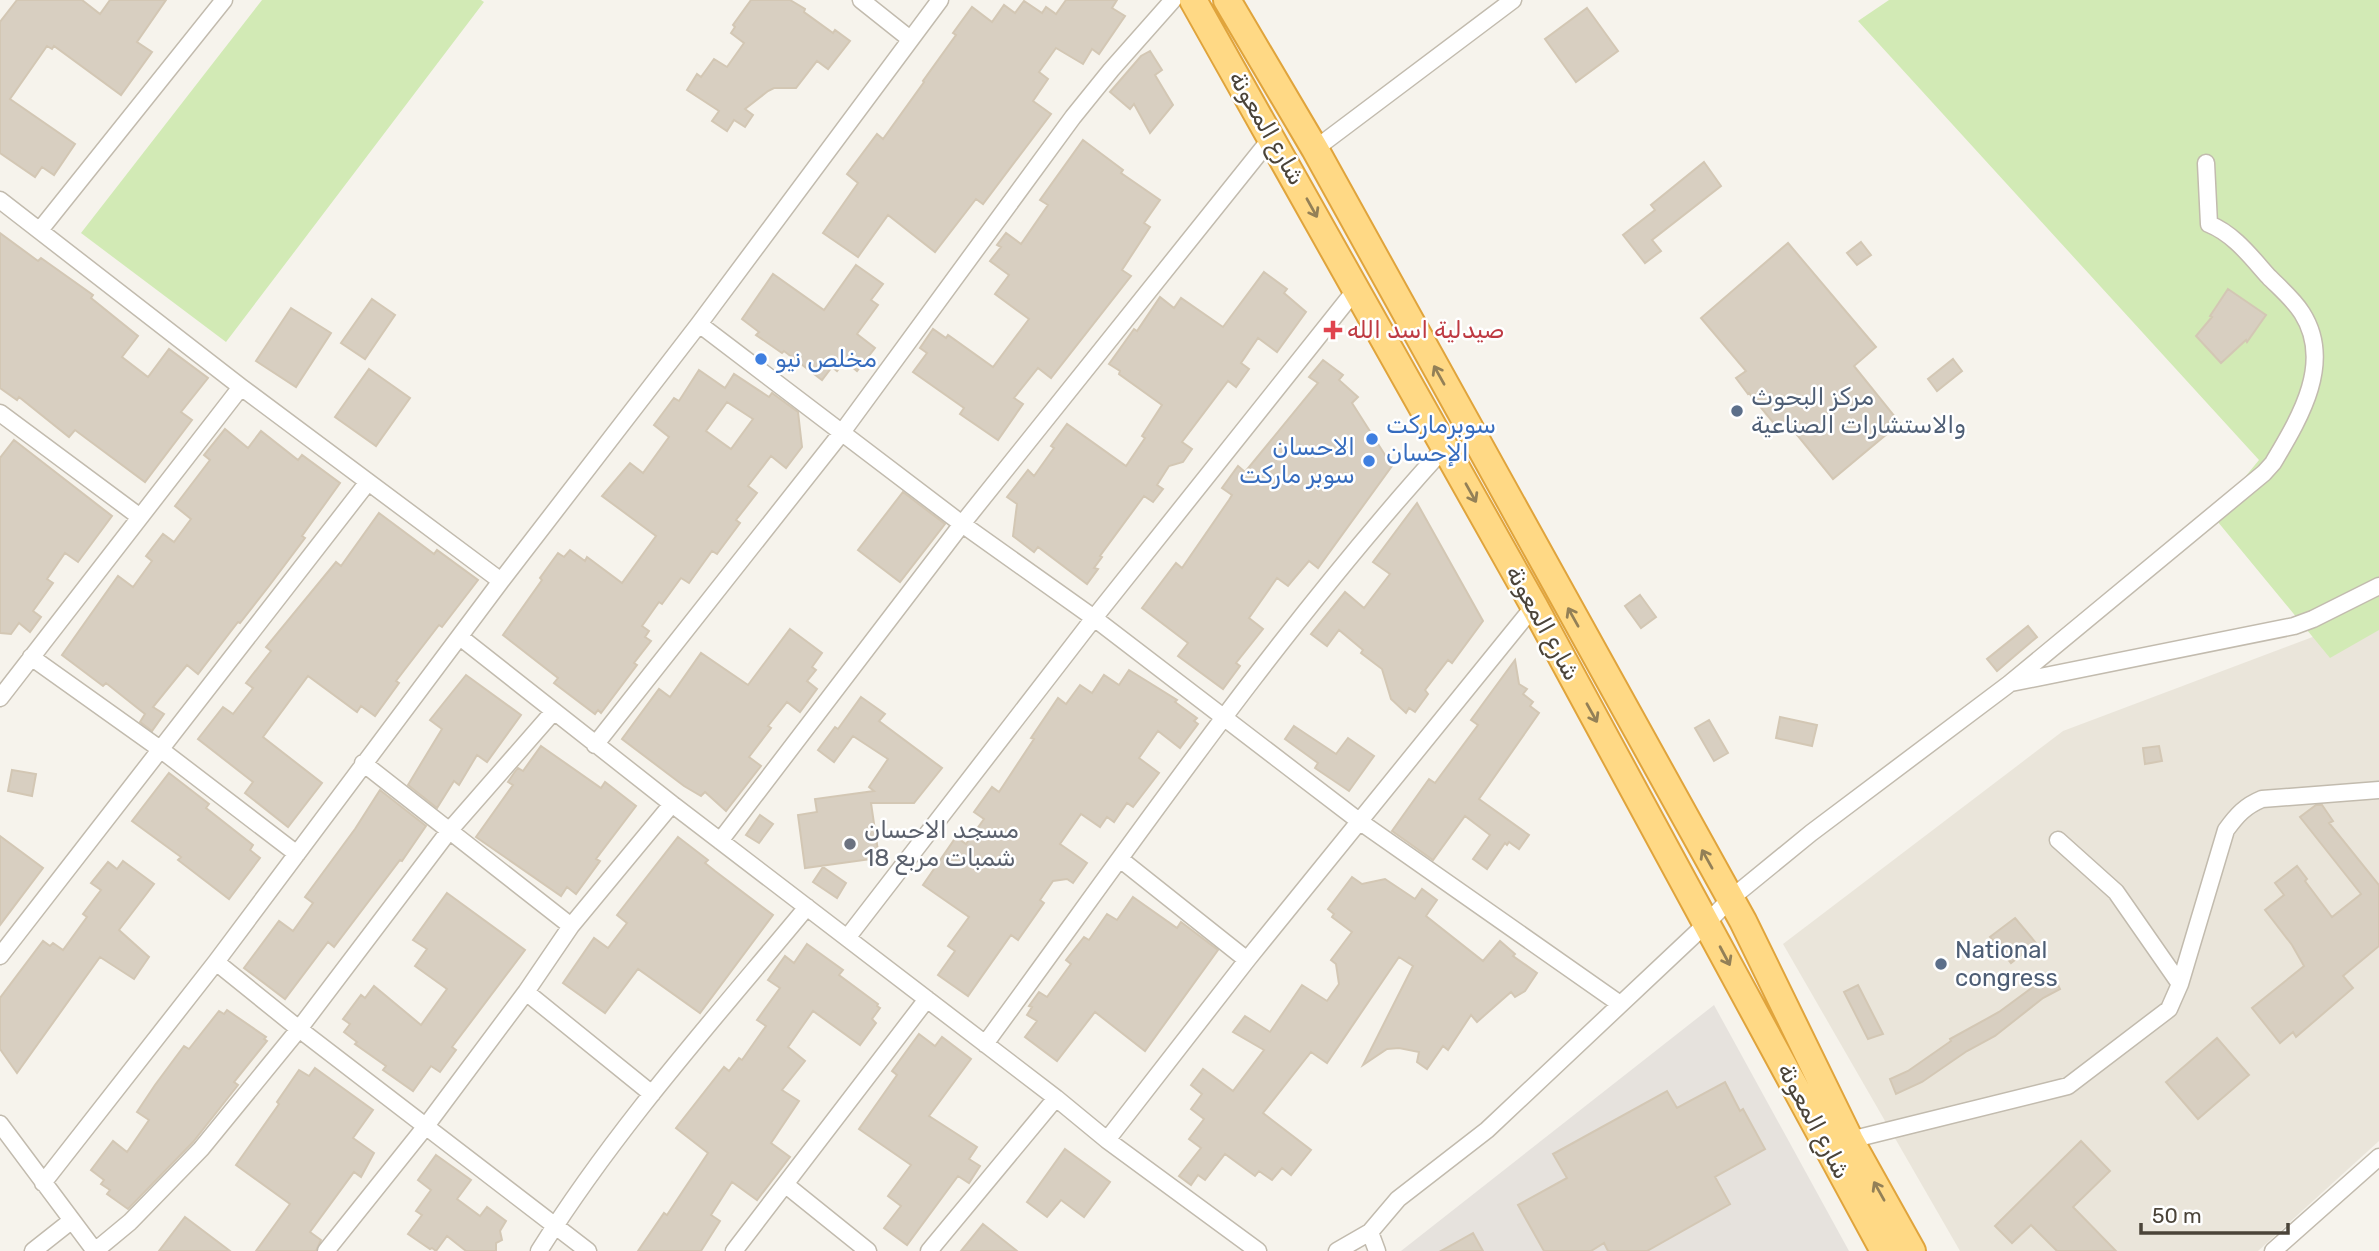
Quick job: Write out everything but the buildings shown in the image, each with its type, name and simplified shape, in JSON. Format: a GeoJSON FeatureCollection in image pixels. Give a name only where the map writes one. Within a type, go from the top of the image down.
{"type":"FeatureCollection","features":[{"type":"Feature","properties":{"kind":"highway","name":"شارع المعونة"},"geometry":{"type":"LineString","coordinates":[[1193,0],[1534,606],[1884,1251]]}},
{"type":"Feature","properties":{"kind":"highway","name":"شارع المعونة"},"geometry":{"type":"LineString","coordinates":[[1227,0],[1315,149],[1743,921],[1850,1140],[1912,1251]]}},
{"type":"Feature","properties":{"kind":"street"},"geometry":{"type":"LineString","coordinates":[[40,230],[224,0]]}},
{"type":"Feature","properties":{"kind":"street"},"geometry":{"type":"LineString","coordinates":[[862,0],[910,39]]}},
{"type":"Feature","properties":{"kind":"street"},"geometry":{"type":"LineString","coordinates":[[43,1183],[216,962],[363,763],[699,324],[940,0]]}},
{"type":"Feature","properties":{"kind":"street"},"geometry":{"type":"LineString","coordinates":[[595,745],[843,431],[1073,117],[1173,0]]}},
{"type":"Feature","properties":{"kind":"street"},"geometry":{"type":"LineString","coordinates":[[1315,149],[1513,0]]}},
{"type":"Feature","properties":{"kind":"street"},"geometry":{"type":"LineString","coordinates":[[720,841],[962,524],[1272,137]]}},
{"type":"Feature","properties":{"kind":"street"},"geometry":{"type":"LineString","coordinates":[[1337,1251],[1370,1232],[1398,1199],[1487,1130],[1729,900],[1811,833],[2009,684],[2264,473],[2279,452],[2313,381],[2315,348],[2302,312],[2237,242],[2223,230],[2209,224],[2206,163]]}},
{"type":"Feature","properties":{"kind":"street"},"geometry":{"type":"LineString","coordinates":[[0,200],[241,387],[501,581]]}},
{"type":"Feature","properties":{"kind":"street"},"geometry":{"type":"LineString","coordinates":[[847,938],[1094,618],[1356,288]]}},
{"type":"Feature","properties":{"kind":"street"},"geometry":{"type":"LineString","coordinates":[[699,324],[962,524],[1094,618],[1359,821],[1620,1004]]}},
{"type":"Feature","properties":{"kind":"street"},"geometry":{"type":"LineString","coordinates":[[0,698],[241,387]]}},
{"type":"Feature","properties":{"kind":"street"},"geometry":{"type":"LineString","coordinates":[[3,422],[140,517]]}},
{"type":"Feature","properties":{"kind":"street"},"geometry":{"type":"LineString","coordinates":[[985,1044],[1222,718],[1378,523],[1446,447]]}},
{"type":"Feature","properties":{"kind":"street"},"geometry":{"type":"LineString","coordinates":[[0,956],[368,482]]}},
{"type":"Feature","properties":{"kind":"street"},"geometry":{"type":"LineString","coordinates":[[2009,684],[2294,626],[2379,586]]}},
{"type":"Feature","properties":{"kind":"street"},"geometry":{"type":"LineString","coordinates":[[1107,1140],[1247,960],[1534,606]]}},
{"type":"Feature","properties":{"kind":"street"},"geometry":{"type":"LineString","coordinates":[[460,637],[595,745],[1056,1098],[1107,1140],[1258,1251]]}},
{"type":"Feature","properties":{"kind":"street"},"geometry":{"type":"LineString","coordinates":[[32,657],[160,749],[297,854]]}},
{"type":"Feature","properties":{"kind":"street"},"geometry":{"type":"LineString","coordinates":[[0,1124],[95,1251],[130,1222],[178,1174],[299,1029],[449,831],[554,711]]}},
{"type":"Feature","properties":{"kind":"street"},"geometry":{"type":"LineString","coordinates":[[363,763],[571,926]]}},
{"type":"Feature","properties":{"kind":"street"},"geometry":{"type":"LineString","coordinates":[[1850,1140],[2068,1086],[2169,1009],[2180,984],[2226,830],[2238,813],[2262,799],[2379,790]]}},
{"type":"Feature","properties":{"kind":"street"},"geometry":{"type":"LineString","coordinates":[[326,1251],[426,1126],[526,992],[571,926],[671,804]]}},
{"type":"Feature","properties":{"kind":"street"},"geometry":{"type":"LineString","coordinates":[[2058,839],[2116,892],[2180,984]]}},
{"type":"Feature","properties":{"kind":"street"},"geometry":{"type":"LineString","coordinates":[[1120,859],[1247,960]]}},
{"type":"Feature","properties":{"kind":"street"},"geometry":{"type":"LineString","coordinates":[[539,1251],[555,1225],[652,1094],[807,907]]}},
{"type":"Feature","properties":{"kind":"street"},"geometry":{"type":"LineString","coordinates":[[216,962],[588,1251]]}},
{"type":"Feature","properties":{"kind":"street"},"geometry":{"type":"LineString","coordinates":[[526,992],[652,1094]]}},
{"type":"Feature","properties":{"kind":"street"},"geometry":{"type":"LineString","coordinates":[[734,1251],[927,999]]}},
{"type":"Feature","properties":{"kind":"street"},"geometry":{"type":"LineString","coordinates":[[929,1251],[1056,1098]]}},
{"type":"Feature","properties":{"kind":"street"},"geometry":{"type":"LineString","coordinates":[[2273,1251],[2379,1157]]}},
{"type":"Feature","properties":{"kind":"street"},"geometry":{"type":"LineString","coordinates":[[786,1185],[868,1251]]}},
{"type":"Feature","properties":{"kind":"street"},"geometry":{"type":"LineString","coordinates":[[33,1251],[71,1221]]}},
{"type":"Feature","properties":{"kind":"street"},"geometry":{"type":"LineString","coordinates":[[1370,1232],[1377,1251]]}},
{"type":"Feature","properties":{"kind":"shaded area"},"geometry":{"type":"Polygon","coordinates":[[[2379,612],[2379,1141],[2258,1251],[1960,1251],[1783,944],[2063,731],[2379,612]]]}},
{"type":"Feature","properties":{"kind":"shaded area"},"geometry":{"type":"Polygon","coordinates":[[[1714,1005],[1849,1251],[1401,1251],[1714,1005]]]}},
{"type":"Feature","properties":{"kind":"green space"},"geometry":{"type":"Polygon","coordinates":[[[262,0],[484,2],[226,342],[81,233],[262,0]]]}},
{"type":"Feature","properties":{"kind":"green space"},"geometry":{"type":"Polygon","coordinates":[[[1889,0],[2379,0],[2379,630],[2330,658],[2213,516],[2259,460],[1858,21],[1889,0]]]}},
{"type":"Feature","properties":{"kind":"place","name":"صيدلية اسد الله"},"geometry":{"type":"Point","coordinates":[1333,330]}},
{"type":"Feature","properties":{"kind":"place","name":"مخلص نيو"},"geometry":{"type":"Point","coordinates":[761,359]}},
{"type":"Feature","properties":{"kind":"place","name":"مركز البحوث والاستشارات الصناعية"},"geometry":{"type":"Point","coordinates":[1737,411]}},
{"type":"Feature","properties":{"kind":"place","name":"سوبرماركت الإحسان"},"geometry":{"type":"Point","coordinates":[1372,439]}},
{"type":"Feature","properties":{"kind":"place","name":"الاحسان سوبر ماركت"},"geometry":{"type":"Point","coordinates":[1369,461]}},
{"type":"Feature","properties":{"kind":"place","name":"مسجد الاحسان شمبات مربع 18"},"geometry":{"type":"Point","coordinates":[850,844]}},
{"type":"Feature","properties":{"kind":"place","name":"National congress"},"geometry":{"type":"Point","coordinates":[1941,964]}}]}
